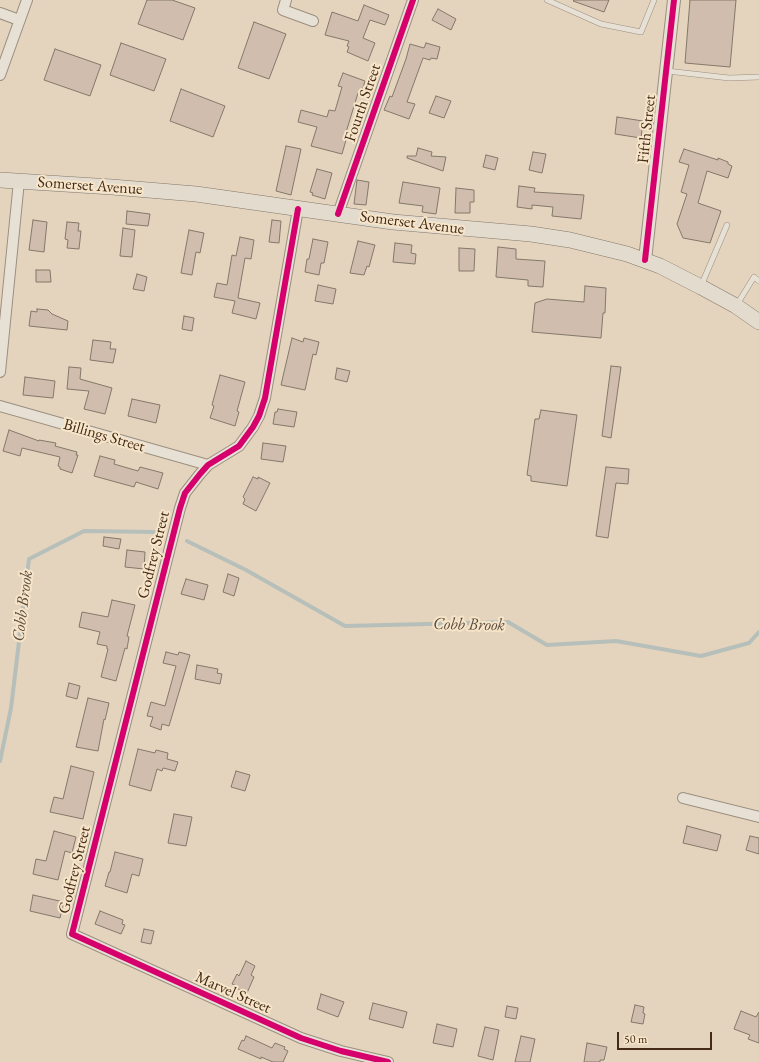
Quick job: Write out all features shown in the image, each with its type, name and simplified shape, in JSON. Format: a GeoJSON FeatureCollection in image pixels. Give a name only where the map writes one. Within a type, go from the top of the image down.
{"type":"FeatureCollection","features":[{"type":"Feature","properties":{"kind":"main road","name":"Somerset Avenue"},"geometry":{"type":"LineString","coordinates":[[0,180],[104,186],[196,194],[418,225],[551,237],[590,245],[645,260],[674,272],[736,306],[759,322]]}},
{"type":"Feature","properties":{"kind":"street"},"geometry":{"type":"LineString","coordinates":[[0,75],[27,0]]}},
{"type":"Feature","properties":{"kind":"street"},"geometry":{"type":"LineString","coordinates":[[286,0],[283,10],[313,22]]}},
{"type":"Feature","properties":{"kind":"street","name":"Fourth Street"},"geometry":{"type":"LineString","coordinates":[[338,214],[413,0]]}},
{"type":"Feature","properties":{"kind":"street","name":"Fifth Street"},"geometry":{"type":"LineString","coordinates":[[645,260],[674,0]]}},
{"type":"Feature","properties":{"kind":"street"},"geometry":{"type":"LineString","coordinates":[[0,13],[20,20]]}},
{"type":"Feature","properties":{"kind":"street"},"geometry":{"type":"LineString","coordinates":[[0,372],[19,181]]}},
{"type":"Feature","properties":{"kind":"street","name":"Godfrey Street"},"geometry":{"type":"LineString","coordinates":[[72,934],[185,493],[208,465],[239,446],[259,416],[265,398],[298,209]]}},
{"type":"Feature","properties":{"kind":"street","name":"Billings Street"},"geometry":{"type":"LineString","coordinates":[[0,406],[208,465]]}},
{"type":"Feature","properties":{"kind":"street"},"geometry":{"type":"LineString","coordinates":[[684,798],[759,817]]}},
{"type":"Feature","properties":{"kind":"street","name":"Marvel Street"},"geometry":{"type":"LineString","coordinates":[[72,934],[301,1038],[340,1051],[388,1062]]}},
{"type":"Feature","properties":{"kind":"lane"},"geometry":{"type":"LineString","coordinates":[[547,0],[601,24],[640,32],[654,0]]}},
{"type":"Feature","properties":{"kind":"lane"},"geometry":{"type":"LineString","coordinates":[[666,71],[729,78],[759,77]]}},
{"type":"Feature","properties":{"kind":"lane"},"geometry":{"type":"LineString","coordinates":[[701,287],[727,225]]}},
{"type":"Feature","properties":{"kind":"lane"},"geometry":{"type":"LineString","coordinates":[[736,306],[754,277],[759,281]]}},
{"type":"Feature","properties":{"kind":"building"},"geometry":{"type":"Polygon","coordinates":[[[147,0],[172,0],[195,8],[183,40],[138,24],[147,0]]]}},
{"type":"Feature","properties":{"kind":"building"},"geometry":{"type":"Polygon","coordinates":[[[609,0],[604,12],[573,1],[609,0]]]}},
{"type":"Feature","properties":{"kind":"building"},"geometry":{"type":"Polygon","coordinates":[[[690,0],[736,0],[730,67],[685,63],[690,0]]]}},
{"type":"Feature","properties":{"kind":"building"},"geometry":{"type":"Polygon","coordinates":[[[364,5],[389,15],[385,25],[370,20],[363,38],[375,43],[368,61],[347,52],[349,41],[325,35],[332,12],[358,21],[364,5]]]}},
{"type":"Feature","properties":{"kind":"building"},"geometry":{"type":"Polygon","coordinates":[[[438,9],[456,19],[451,30],[432,20],[438,9]]]}},
{"type":"Feature","properties":{"kind":"building"},"geometry":{"type":"Polygon","coordinates":[[[254,22],[286,34],[269,79],[238,68],[254,22]]]}},
{"type":"Feature","properties":{"kind":"building"},"geometry":{"type":"Polygon","coordinates":[[[121,43],[166,59],[154,91],[110,75],[121,43]]]}},
{"type":"Feature","properties":{"kind":"building"},"geometry":{"type":"Polygon","coordinates":[[[426,43],[440,47],[437,59],[431,58],[430,60],[423,58],[407,102],[415,104],[409,119],[384,110],[390,96],[392,97],[410,44],[424,48],[426,43]]]}},
{"type":"Feature","properties":{"kind":"building"},"geometry":{"type":"Polygon","coordinates":[[[55,49],[101,65],[90,96],[44,80],[55,49]]]}},
{"type":"Feature","properties":{"kind":"building"},"geometry":{"type":"Polygon","coordinates":[[[343,73],[365,81],[361,94],[358,93],[344,139],[346,140],[342,154],[311,146],[317,127],[298,122],[301,110],[327,117],[329,110],[335,111],[342,87],[338,86],[343,73]]]}},
{"type":"Feature","properties":{"kind":"building"},"geometry":{"type":"Polygon","coordinates":[[[181,89],[225,106],[213,137],[170,121],[181,89]]]}},
{"type":"Feature","properties":{"kind":"building"},"geometry":{"type":"Polygon","coordinates":[[[436,96],[451,101],[444,118],[429,113],[436,96]]]}},
{"type":"Feature","properties":{"kind":"building"},"geometry":{"type":"Polygon","coordinates":[[[617,117],[643,121],[641,138],[615,134],[617,117]]]}},
{"type":"Feature","properties":{"kind":"building"},"geometry":{"type":"Polygon","coordinates":[[[286,146],[301,149],[291,195],[276,191],[286,146]]]}},
{"type":"Feature","properties":{"kind":"building"},"geometry":{"type":"Polygon","coordinates":[[[418,148],[432,152],[431,156],[446,157],[443,171],[407,158],[407,156],[416,156],[418,148]]]}},
{"type":"Feature","properties":{"kind":"building"},"geometry":{"type":"Polygon","coordinates":[[[684,149],[718,160],[718,158],[728,162],[728,164],[732,166],[728,178],[707,171],[698,203],[721,211],[710,243],[683,238],[677,224],[687,194],[681,192],[689,165],[679,162],[684,149]]]}},
{"type":"Feature","properties":{"kind":"building"},"geometry":{"type":"Polygon","coordinates":[[[533,152],[546,154],[542,173],[529,170],[533,152]]]}},
{"type":"Feature","properties":{"kind":"building"},"geometry":{"type":"Polygon","coordinates":[[[486,155],[498,158],[495,170],[483,167],[486,155]]]}},
{"type":"Feature","properties":{"kind":"building"},"geometry":{"type":"Polygon","coordinates":[[[317,169],[332,173],[325,199],[312,195],[313,193],[310,192],[317,169]]]}},
{"type":"Feature","properties":{"kind":"building"},"geometry":{"type":"Polygon","coordinates":[[[357,180],[369,182],[366,205],[354,204],[357,180]]]}},
{"type":"Feature","properties":{"kind":"building"},"geometry":{"type":"Polygon","coordinates":[[[403,182],[440,188],[436,214],[422,212],[423,206],[399,203],[403,182]]]}},
{"type":"Feature","properties":{"kind":"building"},"geometry":{"type":"Polygon","coordinates":[[[519,186],[535,188],[534,192],[584,195],[581,219],[552,216],[553,207],[532,205],[532,209],[517,207],[519,186]]]}},
{"type":"Feature","properties":{"kind":"building"},"geometry":{"type":"Polygon","coordinates":[[[456,188],[474,190],[474,202],[470,202],[470,213],[455,213],[456,188]]]}},
{"type":"Feature","properties":{"kind":"building"},"geometry":{"type":"Polygon","coordinates":[[[127,211],[150,214],[148,226],[126,224],[127,211]]]}},
{"type":"Feature","properties":{"kind":"building"},"geometry":{"type":"Polygon","coordinates":[[[33,220],[47,222],[44,252],[29,250],[33,220]]]}},
{"type":"Feature","properties":{"kind":"building"},"geometry":{"type":"Polygon","coordinates":[[[272,220],[281,221],[279,243],[269,242],[272,220]]]}},
{"type":"Feature","properties":{"kind":"building"},"geometry":{"type":"Polygon","coordinates":[[[67,222],[79,223],[78,231],[81,231],[79,249],[67,248],[68,240],[65,239],[67,222]]]}},
{"type":"Feature","properties":{"kind":"building"},"geometry":{"type":"Polygon","coordinates":[[[123,228],[135,230],[132,257],[120,256],[123,228]]]}},
{"type":"Feature","properties":{"kind":"building"},"geometry":{"type":"Polygon","coordinates":[[[189,230],[204,233],[200,253],[196,252],[192,275],[181,273],[189,230]]]}},
{"type":"Feature","properties":{"kind":"building"},"geometry":{"type":"Polygon","coordinates":[[[240,237],[254,240],[251,259],[245,258],[238,298],[260,303],[256,319],[232,313],[235,301],[214,297],[217,283],[227,285],[232,255],[236,256],[240,237]]]}},
{"type":"Feature","properties":{"kind":"building"},"geometry":{"type":"Polygon","coordinates":[[[313,239],[328,242],[324,263],[321,263],[319,275],[305,272],[313,239]]]}},
{"type":"Feature","properties":{"kind":"building"},"geometry":{"type":"Polygon","coordinates":[[[358,241],[375,245],[369,267],[367,266],[364,275],[350,273],[358,241]]]}},
{"type":"Feature","properties":{"kind":"building"},"geometry":{"type":"Polygon","coordinates":[[[395,243],[412,245],[411,253],[416,254],[415,264],[393,262],[395,243]]]}},
{"type":"Feature","properties":{"kind":"building"},"geometry":{"type":"Polygon","coordinates":[[[498,247],[516,249],[516,259],[545,261],[543,287],[528,286],[528,280],[496,277],[498,247]]]}},
{"type":"Feature","properties":{"kind":"building"},"geometry":{"type":"Polygon","coordinates":[[[459,248],[475,249],[474,271],[459,271],[459,248]]]}},
{"type":"Feature","properties":{"kind":"building"},"geometry":{"type":"Polygon","coordinates":[[[36,270],[50,270],[51,282],[36,282],[36,270]]]}},
{"type":"Feature","properties":{"kind":"building"},"geometry":{"type":"Polygon","coordinates":[[[137,274],[147,277],[144,291],[133,289],[137,274]]]}},
{"type":"Feature","properties":{"kind":"building"},"geometry":{"type":"Polygon","coordinates":[[[318,285],[336,289],[333,304],[315,301],[318,285]]]}},
{"type":"Feature","properties":{"kind":"building"},"geometry":{"type":"Polygon","coordinates":[[[585,286],[606,288],[605,313],[603,313],[601,338],[532,332],[535,303],[547,299],[584,302],[585,286]]]}},
{"type":"Feature","properties":{"kind":"building"},"geometry":{"type":"Polygon","coordinates":[[[37,309],[48,310],[52,314],[68,321],[67,330],[29,326],[31,311],[37,312],[37,309]]]}},
{"type":"Feature","properties":{"kind":"building"},"geometry":{"type":"Polygon","coordinates":[[[184,316],[194,318],[192,331],[182,329],[184,316]]]}},
{"type":"Feature","properties":{"kind":"building"},"geometry":{"type":"Polygon","coordinates":[[[292,338],[303,342],[304,338],[319,342],[316,355],[313,354],[305,390],[281,385],[292,338]]]}},
{"type":"Feature","properties":{"kind":"building"},"geometry":{"type":"Polygon","coordinates":[[[93,340],[111,342],[110,349],[116,349],[113,363],[90,360],[93,340]]]}},
{"type":"Feature","properties":{"kind":"building"},"geometry":{"type":"Polygon","coordinates":[[[611,366],[621,367],[611,438],[602,436],[611,366]]]}},
{"type":"Feature","properties":{"kind":"building"},"geometry":{"type":"Polygon","coordinates":[[[69,367],[81,368],[80,379],[112,388],[105,414],[84,409],[89,391],[67,389],[69,367]]]}},
{"type":"Feature","properties":{"kind":"building"},"geometry":{"type":"Polygon","coordinates":[[[337,368],[350,371],[347,382],[335,379],[337,368]]]}},
{"type":"Feature","properties":{"kind":"building"},"geometry":{"type":"Polygon","coordinates":[[[220,375],[245,382],[237,411],[239,412],[235,426],[210,418],[220,375]]]}},
{"type":"Feature","properties":{"kind":"building"},"geometry":{"type":"Polygon","coordinates":[[[25,377],[55,381],[53,398],[23,395],[25,377]]]}},
{"type":"Feature","properties":{"kind":"building"},"geometry":{"type":"Polygon","coordinates":[[[132,399],[160,405],[156,423],[128,416],[132,399]]]}},
{"type":"Feature","properties":{"kind":"building"},"geometry":{"type":"Polygon","coordinates":[[[278,409],[297,412],[294,427],[273,424],[275,412],[277,412],[278,409]]]}},
{"type":"Feature","properties":{"kind":"building"},"geometry":{"type":"Polygon","coordinates":[[[541,410],[577,415],[567,486],[531,481],[531,476],[527,475],[535,419],[539,419],[541,410]]]}},
{"type":"Feature","properties":{"kind":"building"},"geometry":{"type":"Polygon","coordinates":[[[9,430],[39,441],[56,443],[55,446],[77,452],[76,455],[78,455],[72,473],[60,469],[58,466],[60,457],[22,448],[20,456],[3,451],[9,430]]]}},
{"type":"Feature","properties":{"kind":"building"},"geometry":{"type":"Polygon","coordinates":[[[263,443],[286,446],[283,462],[261,459],[263,443]]]}},
{"type":"Feature","properties":{"kind":"building"},"geometry":{"type":"Polygon","coordinates":[[[100,456],[115,460],[114,464],[138,471],[140,467],[163,473],[158,489],[136,482],[134,487],[94,476],[100,456]]]}},
{"type":"Feature","properties":{"kind":"building"},"geometry":{"type":"Polygon","coordinates":[[[606,467],[629,469],[628,484],[616,483],[608,538],[596,536],[606,467]]]}},
{"type":"Feature","properties":{"kind":"building"},"geometry":{"type":"Polygon","coordinates":[[[253,477],[258,479],[258,477],[270,483],[256,511],[243,504],[245,499],[243,497],[253,477]]]}},
{"type":"Feature","properties":{"kind":"building"},"geometry":{"type":"Polygon","coordinates":[[[104,537],[121,539],[119,549],[103,546],[104,537]]]}},
{"type":"Feature","properties":{"kind":"building"},"geometry":{"type":"Polygon","coordinates":[[[127,550],[145,552],[144,569],[125,567],[127,550]]]}},
{"type":"Feature","properties":{"kind":"building"},"geometry":{"type":"Polygon","coordinates":[[[228,574],[239,578],[234,596],[223,592],[228,574]]]}},
{"type":"Feature","properties":{"kind":"building"},"geometry":{"type":"Polygon","coordinates":[[[186,579],[208,585],[204,600],[181,594],[186,579]]]}},
{"type":"Feature","properties":{"kind":"building"},"geometry":{"type":"Polygon","coordinates":[[[112,600],[135,605],[127,636],[129,637],[127,649],[125,648],[116,681],[101,677],[108,649],[107,646],[97,644],[100,632],[79,627],[82,612],[108,617],[112,600]]]}},
{"type":"Feature","properties":{"kind":"building"},"geometry":{"type":"Polygon","coordinates":[[[166,652],[178,655],[179,652],[190,655],[169,726],[162,724],[161,730],[150,726],[153,717],[147,716],[151,702],[165,706],[176,666],[163,663],[166,652]]]}},
{"type":"Feature","properties":{"kind":"building"},"geometry":{"type":"Polygon","coordinates":[[[197,665],[218,669],[217,673],[222,674],[220,684],[195,679],[197,665]]]}},
{"type":"Feature","properties":{"kind":"building"},"geometry":{"type":"Polygon","coordinates":[[[69,683],[80,686],[77,699],[66,696],[69,683]]]}},
{"type":"Feature","properties":{"kind":"building"},"geometry":{"type":"Polygon","coordinates":[[[88,698],[109,703],[105,720],[104,719],[98,751],[76,747],[88,698]]]}},
{"type":"Feature","properties":{"kind":"building"},"geometry":{"type":"Polygon","coordinates":[[[138,749],[155,753],[156,750],[168,753],[167,759],[178,762],[175,771],[163,768],[162,771],[157,769],[151,791],[129,785],[138,749]]]}},
{"type":"Feature","properties":{"kind":"building"},"geometry":{"type":"Polygon","coordinates":[[[71,766],[94,772],[83,819],[50,812],[54,797],[63,799],[71,766]]]}},
{"type":"Feature","properties":{"kind":"building"},"geometry":{"type":"Polygon","coordinates":[[[236,771],[250,775],[245,791],[231,787],[236,771]]]}},
{"type":"Feature","properties":{"kind":"building"},"geometry":{"type":"Polygon","coordinates":[[[174,814],[192,817],[186,846],[168,843],[174,814]]]}},
{"type":"Feature","properties":{"kind":"building"},"geometry":{"type":"Polygon","coordinates":[[[687,826],[721,835],[717,851],[683,843],[687,826]]]}},
{"type":"Feature","properties":{"kind":"building"},"geometry":{"type":"Polygon","coordinates":[[[54,831],[76,837],[72,853],[65,851],[58,880],[33,874],[36,859],[46,861],[54,831]]]}},
{"type":"Feature","properties":{"kind":"building"},"geometry":{"type":"Polygon","coordinates":[[[750,836],[759,838],[759,854],[746,850],[750,836]]]}},
{"type":"Feature","properties":{"kind":"building"},"geometry":{"type":"Polygon","coordinates":[[[115,852],[143,859],[139,876],[132,874],[127,893],[105,886],[115,852]]]}},
{"type":"Feature","properties":{"kind":"building"},"geometry":{"type":"Polygon","coordinates":[[[33,895],[64,902],[60,918],[30,911],[33,895]]]}},
{"type":"Feature","properties":{"kind":"building"},"geometry":{"type":"Polygon","coordinates":[[[100,911],[123,920],[122,924],[125,925],[121,934],[95,924],[100,911]]]}},
{"type":"Feature","properties":{"kind":"building"},"geometry":{"type":"Polygon","coordinates":[[[144,929],[154,931],[151,944],[141,942],[144,929]]]}},
{"type":"Feature","properties":{"kind":"building"},"geometry":{"type":"Polygon","coordinates":[[[246,961],[255,966],[251,975],[254,977],[247,993],[234,987],[235,985],[232,984],[237,974],[239,976],[246,961]]]}},
{"type":"Feature","properties":{"kind":"building"},"geometry":{"type":"Polygon","coordinates":[[[321,994],[344,1002],[338,1017],[317,1009],[321,994]]]}},
{"type":"Feature","properties":{"kind":"building"},"geometry":{"type":"Polygon","coordinates":[[[373,1003],[407,1012],[403,1028],[369,1019],[373,1003]]]}},
{"type":"Feature","properties":{"kind":"building"},"geometry":{"type":"Polygon","coordinates":[[[635,1005],[644,1007],[643,1013],[645,1014],[643,1024],[631,1022],[635,1005]]]}},
{"type":"Feature","properties":{"kind":"building"},"geometry":{"type":"Polygon","coordinates":[[[507,1006],[518,1008],[516,1019],[505,1017],[507,1006]]]}},
{"type":"Feature","properties":{"kind":"building"},"geometry":{"type":"Polygon","coordinates":[[[741,1011],[756,1017],[759,1012],[759,1043],[748,1039],[750,1035],[734,1029],[741,1011]]]}},
{"type":"Feature","properties":{"kind":"building"},"geometry":{"type":"Polygon","coordinates":[[[437,1024],[457,1029],[453,1047],[433,1043],[437,1024]]]}},
{"type":"Feature","properties":{"kind":"building"},"geometry":{"type":"Polygon","coordinates":[[[485,1027],[499,1030],[493,1060],[478,1056],[485,1027]]]}},
{"type":"Feature","properties":{"kind":"building"},"geometry":{"type":"Polygon","coordinates":[[[246,1036],[272,1048],[275,1043],[285,1047],[284,1049],[288,1051],[283,1062],[273,1062],[261,1057],[261,1059],[238,1049],[242,1040],[244,1041],[246,1036]]]}},
{"type":"Feature","properties":{"kind":"building"},"geometry":{"type":"Polygon","coordinates":[[[521,1036],[535,1039],[530,1062],[515,1062],[521,1036]]]}},
{"type":"Feature","properties":{"kind":"building"},"geometry":{"type":"Polygon","coordinates":[[[587,1043],[607,1047],[604,1060],[600,1060],[600,1062],[584,1062],[587,1043]]]}},
{"type":"Feature","properties":{"kind":"waterway","name":"Cobb Brook"},"geometry":{"type":"LineString","coordinates":[[0,761],[11,708],[29,559],[84,531],[156,532]]}},
{"type":"Feature","properties":{"kind":"waterway","name":"Cobb Brook"},"geometry":{"type":"LineString","coordinates":[[187,541],[246,570],[345,626],[508,622],[547,645],[616,641],[701,656],[749,643],[759,632]]}},
{"type":"Feature","properties":{"kind":"cycle path"},"geometry":{"type":"LineString","coordinates":[[338,214],[413,0]]}},
{"type":"Feature","properties":{"kind":"cycle path"},"geometry":{"type":"LineString","coordinates":[[645,260],[674,0]]}},
{"type":"Feature","properties":{"kind":"cycle path"},"geometry":{"type":"LineString","coordinates":[[298,209],[265,398],[259,416],[239,446],[208,465],[185,493],[72,934],[301,1038],[341,1051],[388,1062]]}}]}
